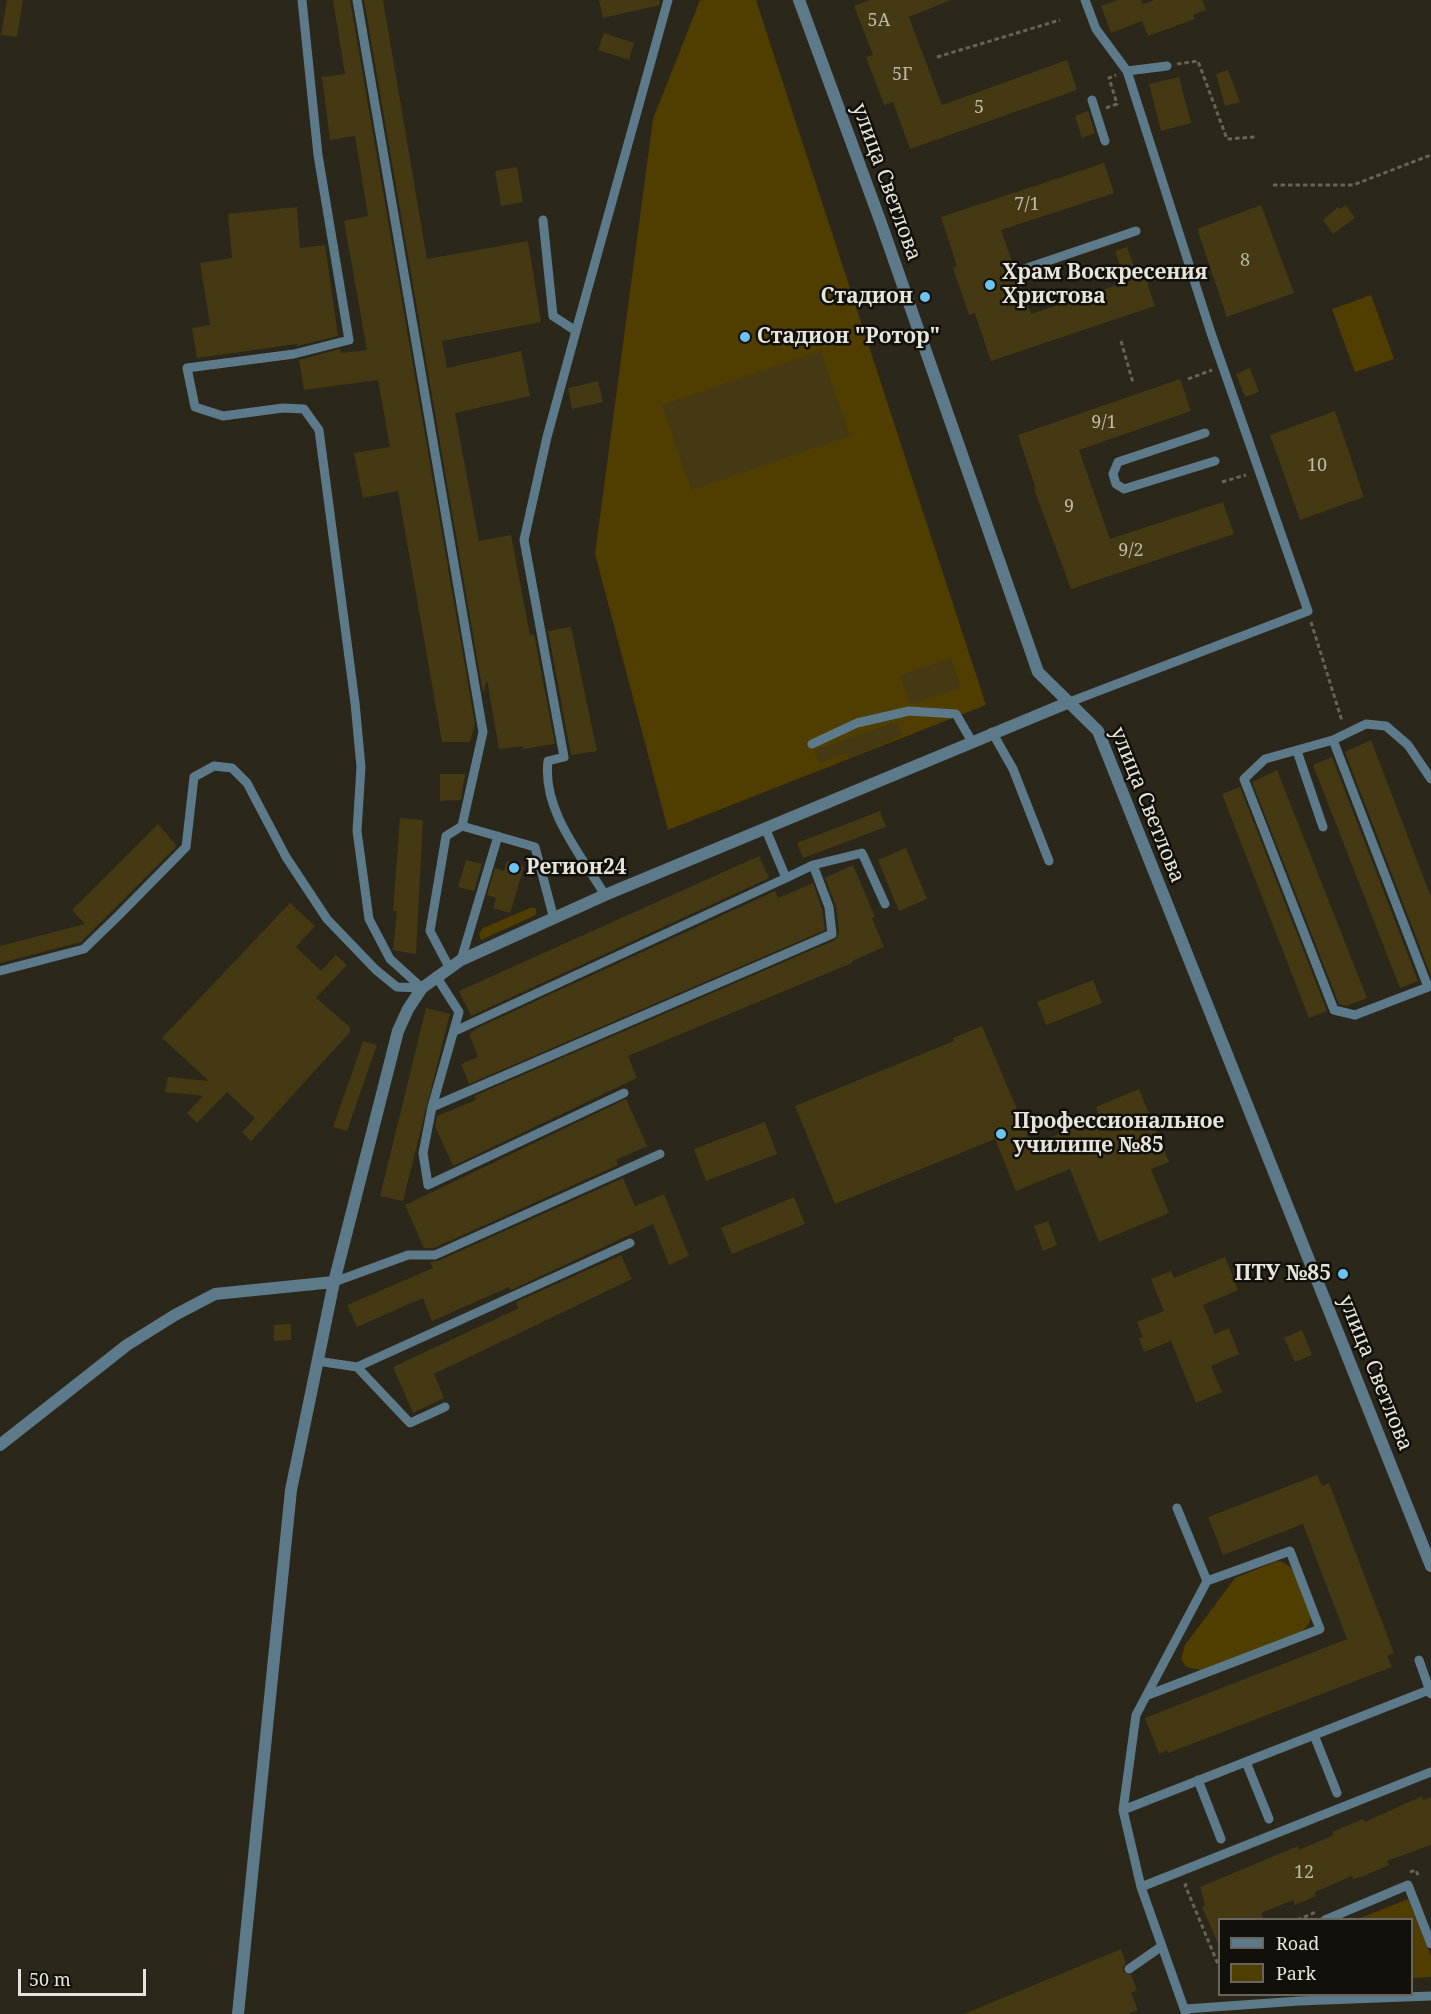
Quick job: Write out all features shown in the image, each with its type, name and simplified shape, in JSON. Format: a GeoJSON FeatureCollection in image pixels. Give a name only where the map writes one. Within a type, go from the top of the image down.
{"type":"FeatureCollection","features":[{"type":"Feature","properties":{"kind":"street","name":"улица Светлова"},"geometry":{"type":"LineString","coordinates":[[799,0],[881,223],[1038,672],[1098,731],[1431,1566]]}},
{"type":"Feature","properties":{"kind":"street"},"geometry":{"type":"LineString","coordinates":[[238,2014],[291,1490],[333,1282],[399,1031],[408,1009],[422,988],[461,960],[971,740],[1067,702]]}},
{"type":"Feature","properties":{"kind":"street"},"geometry":{"type":"LineString","coordinates":[[0,1445],[127,1345],[215,1293],[333,1282]]}},
{"type":"Feature","properties":{"kind":"lane"},"geometry":{"type":"LineString","coordinates":[[302,0],[318,154],[349,340],[294,354],[187,368],[195,407],[223,417],[283,408],[304,409],[319,430],[356,703],[361,767],[357,831],[369,919],[390,959],[422,988]]}},
{"type":"Feature","properties":{"kind":"lane"},"geometry":{"type":"LineString","coordinates":[[357,0],[483,732],[462,826],[446,836],[430,931],[449,967]]}},
{"type":"Feature","properties":{"kind":"lane"},"geometry":{"type":"LineString","coordinates":[[605,896],[554,809],[546,781],[548,761],[564,757],[524,540],[547,437],[668,0]]}},
{"type":"Feature","properties":{"kind":"lane"},"geometry":{"type":"LineString","coordinates":[[1067,702],[1308,611],[1222,367],[1127,71],[1096,29],[1085,0]]}},
{"type":"Feature","properties":{"kind":"lane"},"geometry":{"type":"LineString","coordinates":[[1127,71],[1167,66]]}},
{"type":"Feature","properties":{"kind":"lane"},"geometry":{"type":"LineString","coordinates":[[1092,100],[1106,141]]}},
{"type":"Feature","properties":{"kind":"lane"},"geometry":{"type":"LineString","coordinates":[[543,220],[553,316],[576,331]]}},
{"type":"Feature","properties":{"kind":"lane"},"geometry":{"type":"LineString","coordinates":[[1027,268],[1136,231]]}},
{"type":"Feature","properties":{"kind":"lane"},"geometry":{"type":"LineString","coordinates":[[1205,433],[1118,462],[1113,474],[1116,484],[1124,489],[1215,461]]}},
{"type":"Feature","properties":{"kind":"lane"},"geometry":{"type":"LineString","coordinates":[[812,744],[858,723],[909,711],[956,714],[971,740]]}},
{"type":"Feature","properties":{"kind":"lane"},"geometry":{"type":"LineString","coordinates":[[1333,740],[1430,986],[1355,1015],[1334,1010],[1244,779],[1265,759],[1333,740],[1366,724],[1386,726],[1408,745],[1431,779]]}},
{"type":"Feature","properties":{"kind":"lane"},"geometry":{"type":"LineString","coordinates":[[992,732],[1013,769],[1049,861]]}},
{"type":"Feature","properties":{"kind":"lane"},"geometry":{"type":"LineString","coordinates":[[1297,751],[1323,827]]}},
{"type":"Feature","properties":{"kind":"lane"},"geometry":{"type":"LineString","coordinates":[[0,971],[84,949],[186,848],[194,777],[214,766],[232,768],[247,783],[286,857],[327,919],[376,970],[397,987],[422,988]]}},
{"type":"Feature","properties":{"kind":"lane"},"geometry":{"type":"LineString","coordinates":[[462,826],[535,847],[554,919]]}},
{"type":"Feature","properties":{"kind":"lane"},"geometry":{"type":"LineString","coordinates":[[766,830],[786,878]]}},
{"type":"Feature","properties":{"kind":"lane"},"geometry":{"type":"LineString","coordinates":[[461,960],[498,836]]}},
{"type":"Feature","properties":{"kind":"lane"},"geometry":{"type":"LineString","coordinates":[[455,1031],[813,865],[862,853],[885,904]]}},
{"type":"Feature","properties":{"kind":"lane"},"geometry":{"type":"LineString","coordinates":[[432,1107],[832,933],[829,907],[813,865]]}},
{"type":"Feature","properties":{"kind":"lane"},"geometry":{"type":"LineString","coordinates":[[436,976],[459,1012],[432,1107],[423,1153],[428,1185],[624,1094]]}},
{"type":"Feature","properties":{"kind":"lane"},"geometry":{"type":"LineString","coordinates":[[333,1282],[408,1255],[435,1255],[660,1154]]}},
{"type":"Feature","properties":{"kind":"lane"},"geometry":{"type":"LineString","coordinates":[[317,1361],[357,1367],[630,1243]]}},
{"type":"Feature","properties":{"kind":"lane"},"geometry":{"type":"LineString","coordinates":[[357,1367],[410,1423],[445,1407]]}},
{"type":"Feature","properties":{"kind":"lane"},"geometry":{"type":"LineString","coordinates":[[1177,1508],[1207,1581]]}},
{"type":"Feature","properties":{"kind":"lane"},"geometry":{"type":"LineString","coordinates":[[1148,1695],[1320,1629],[1290,1551],[1207,1581],[1136,1715],[1124,1810],[1141,1887],[1185,2012],[1298,1998],[1431,1996]]}},
{"type":"Feature","properties":{"kind":"lane"},"geometry":{"type":"LineString","coordinates":[[1124,1810],[1430,1692],[1419,1660]]}},
{"type":"Feature","properties":{"kind":"lane"},"geometry":{"type":"LineString","coordinates":[[1314,1735],[1336,1792]]}},
{"type":"Feature","properties":{"kind":"lane"},"geometry":{"type":"LineString","coordinates":[[1246,1762],[1269,1819]]}},
{"type":"Feature","properties":{"kind":"lane"},"geometry":{"type":"LineString","coordinates":[[1141,1887],[1431,1772]]}},
{"type":"Feature","properties":{"kind":"lane"},"geometry":{"type":"LineString","coordinates":[[1198,1780],[1221,1839]]}},
{"type":"Feature","properties":{"kind":"lane"},"geometry":{"type":"LineString","coordinates":[[1330,1918],[1408,1885],[1431,1944]]}},
{"type":"Feature","properties":{"kind":"lane"},"geometry":{"type":"LineString","coordinates":[[1129,1969],[1162,1946]]}},
{"type":"Feature","properties":{"kind":"path"},"geometry":{"type":"LineString","coordinates":[[937,57],[1060,20]]}},
{"type":"Feature","properties":{"kind":"path"},"geometry":{"type":"LineString","coordinates":[[1167,66],[1198,60],[1227,139],[1255,136]]}},
{"type":"Feature","properties":{"kind":"path"},"geometry":{"type":"LineString","coordinates":[[1096,112],[1117,104],[1109,78],[1127,71]]}},
{"type":"Feature","properties":{"kind":"path"},"geometry":{"type":"LineString","coordinates":[[1273,185],[1353,185],[1431,154]]}},
{"type":"Feature","properties":{"kind":"path"},"geometry":{"type":"LineString","coordinates":[[1121,341],[1133,383]]}},
{"type":"Feature","properties":{"kind":"path"},"geometry":{"type":"LineString","coordinates":[[1188,379],[1222,367]]}},
{"type":"Feature","properties":{"kind":"path"},"geometry":{"type":"LineString","coordinates":[[1222,482],[1259,471]]}},
{"type":"Feature","properties":{"kind":"path"},"geometry":{"type":"LineString","coordinates":[[1308,611],[1347,734]]}},
{"type":"Feature","properties":{"kind":"path"},"geometry":{"type":"LineString","coordinates":[[1195,1880],[1185,1885],[1218,1964]]}},
{"type":"Feature","properties":{"kind":"green space","name":"Стадион \"Ротор\""},"geometry":{"type":"Polygon","coordinates":[[[700,0],[756,0],[986,705],[668,830],[595,554],[653,119],[700,0]]]}},
{"type":"Feature","properties":{"kind":"green space"},"geometry":{"type":"Polygon","coordinates":[[[1371,295],[1394,359],[1355,372],[1332,309],[1371,295]]]}},
{"type":"Feature","properties":{"kind":"green space"},"geometry":{"type":"Polygon","coordinates":[[[530,908],[536,908],[536,915],[481,940],[479,934],[483,928],[530,908]]]}},
{"type":"Feature","properties":{"kind":"green space"},"geometry":{"type":"Polygon","coordinates":[[[1277,1561],[1291,1567],[1300,1582],[1311,1616],[1309,1624],[1303,1631],[1201,1670],[1186,1667],[1181,1659],[1185,1645],[1235,1578],[1277,1561]]]}},
{"type":"Feature","properties":{"kind":"green space"},"geometry":{"type":"Polygon","coordinates":[[[1408,1899],[1431,1956],[1431,1977],[1413,1978],[1413,1918],[1360,1918],[1408,1899]]]}},
{"type":"Feature","properties":{"kind":"building"},"geometry":{"type":"Polygon","coordinates":[[[7,0],[23,0],[17,37],[1,35],[7,0]]]}},
{"type":"Feature","properties":{"kind":"building"},"geometry":{"type":"Polygon","coordinates":[[[333,0],[350,0],[475,724],[470,742],[442,742],[398,491],[363,498],[354,453],[390,447],[378,380],[304,390],[299,360],[340,349],[341,353],[367,350],[344,221],[368,216],[355,136],[330,140],[322,77],[345,74],[333,0]]]}},
{"type":"Feature","properties":{"kind":"building"},"geometry":{"type":"Polygon","coordinates":[[[364,0],[383,0],[427,259],[528,241],[541,322],[442,341],[447,368],[521,351],[530,396],[455,413],[479,541],[511,535],[530,635],[534,634],[555,744],[523,749],[523,746],[499,749],[487,680],[483,693],[364,0]]]}},
{"type":"Feature","properties":{"kind":"building"},"geometry":{"type":"Polygon","coordinates":[[[599,0],[659,0],[660,5],[603,18],[599,0]]]}},
{"type":"Feature","properties":{"kind":"building"},"geometry":{"type":"Polygon","coordinates":[[[870,0],[951,0],[909,17],[942,105],[1067,60],[1077,90],[910,149],[893,102],[884,105],[866,57],[873,55],[854,6],[870,0]]]}},
{"type":"Feature","properties":{"kind":"building"},"geometry":{"type":"Polygon","coordinates":[[[1118,0],[1141,0],[1143,4],[1154,0],[1202,0],[1206,10],[1193,15],[1195,19],[1148,36],[1142,21],[1111,33],[1101,6],[1118,0]]]}},
{"type":"Feature","properties":{"kind":"building"},"geometry":{"type":"Polygon","coordinates":[[[604,33],[634,43],[629,60],[598,50],[604,33]]]}},
{"type":"Feature","properties":{"kind":"building"},"geometry":{"type":"Polygon","coordinates":[[[1228,70],[1240,102],[1225,106],[1216,74],[1228,70]]]}},
{"type":"Feature","properties":{"kind":"building"},"geometry":{"type":"Polygon","coordinates":[[[1179,77],[1191,123],[1161,131],[1149,84],[1179,77]]]}},
{"type":"Feature","properties":{"kind":"building"},"geometry":{"type":"Polygon","coordinates":[[[1088,111],[1095,133],[1082,138],[1075,116],[1088,111]]]}},
{"type":"Feature","properties":{"kind":"building"},"geometry":{"type":"Polygon","coordinates":[[[1104,163],[1114,193],[1001,230],[1031,314],[1126,282],[1115,251],[1127,247],[1138,278],[1145,276],[1155,306],[991,361],[975,313],[969,315],[953,268],[957,266],[941,217],[1104,163]]]}},
{"type":"Feature","properties":{"kind":"building"},"geometry":{"type":"Polygon","coordinates":[[[517,167],[523,202],[501,206],[495,171],[517,167]]]}},
{"type":"Feature","properties":{"kind":"building"},"geometry":{"type":"Polygon","coordinates":[[[1261,205],[1294,293],[1227,317],[1197,229],[1261,205]]]}},
{"type":"Feature","properties":{"kind":"building"},"geometry":{"type":"Polygon","coordinates":[[[1346,205],[1355,218],[1333,234],[1323,220],[1338,207],[1340,209],[1346,205]]]}},
{"type":"Feature","properties":{"kind":"building"},"geometry":{"type":"Polygon","coordinates":[[[297,207],[300,248],[325,245],[338,336],[297,346],[297,344],[197,358],[192,328],[210,325],[200,263],[232,258],[228,214],[297,207]]]}},
{"type":"Feature","properties":{"kind":"building"},"geometry":{"type":"Polygon","coordinates":[[[821,351],[850,436],[691,490],[662,405],[821,351]]]}},
{"type":"Feature","properties":{"kind":"building"},"geometry":{"type":"Polygon","coordinates":[[[1250,368],[1259,392],[1245,397],[1236,374],[1250,368]]]}},
{"type":"Feature","properties":{"kind":"building"},"geometry":{"type":"Polygon","coordinates":[[[1180,379],[1191,411],[1079,450],[1110,539],[1223,502],[1234,534],[1071,589],[1034,489],[1036,489],[1018,435],[1180,379]]]}},
{"type":"Feature","properties":{"kind":"building"},"geometry":{"type":"Polygon","coordinates":[[[598,381],[603,402],[572,409],[568,388],[598,381]]]}},
{"type":"Feature","properties":{"kind":"building"},"geometry":{"type":"Polygon","coordinates":[[[1335,411],[1364,497],[1300,520],[1270,435],[1335,411]]]}},
{"type":"Feature","properties":{"kind":"building"},"geometry":{"type":"Polygon","coordinates":[[[571,627],[597,751],[571,755],[548,631],[571,627]]]}},
{"type":"Feature","properties":{"kind":"building"},"geometry":{"type":"Polygon","coordinates":[[[951,658],[961,688],[910,704],[900,675],[951,658]]]}},
{"type":"Feature","properties":{"kind":"building"},"geometry":{"type":"Polygon","coordinates":[[[897,721],[902,735],[849,759],[847,753],[819,763],[814,750],[897,721]]]}},
{"type":"Feature","properties":{"kind":"building"},"geometry":{"type":"Polygon","coordinates":[[[1371,740],[1431,897],[1431,976],[1345,752],[1371,740]]]}},
{"type":"Feature","properties":{"kind":"building"},"geometry":{"type":"Polygon","coordinates":[[[1332,757],[1418,981],[1400,988],[1313,765],[1332,757]]]}},
{"type":"Feature","properties":{"kind":"building"},"geometry":{"type":"Polygon","coordinates":[[[1277,770],[1367,998],[1346,1006],[1339,1004],[1252,782],[1277,770]]]}},
{"type":"Feature","properties":{"kind":"building"},"geometry":{"type":"Polygon","coordinates":[[[440,774],[465,774],[461,800],[440,801],[440,774]]]}},
{"type":"Feature","properties":{"kind":"building"},"geometry":{"type":"Polygon","coordinates":[[[1240,787],[1327,1011],[1309,1018],[1222,794],[1240,787]]]}},
{"type":"Feature","properties":{"kind":"building"},"geometry":{"type":"Polygon","coordinates":[[[880,811],[886,827],[803,858],[797,843],[880,811]]]}},
{"type":"Feature","properties":{"kind":"building"},"geometry":{"type":"Polygon","coordinates":[[[400,818],[423,820],[416,954],[393,950],[397,911],[393,911],[400,818]]]}},
{"type":"Feature","properties":{"kind":"building"},"geometry":{"type":"Polygon","coordinates":[[[158,824],[177,846],[81,942],[0,963],[0,946],[85,924],[72,910],[158,824]]]}},
{"type":"Feature","properties":{"kind":"building"},"geometry":{"type":"Polygon","coordinates":[[[906,848],[927,899],[899,911],[878,860],[906,848]]]}},
{"type":"Feature","properties":{"kind":"building"},"geometry":{"type":"Polygon","coordinates":[[[759,856],[769,878],[471,1016],[459,991],[759,856]]]}},
{"type":"Feature","properties":{"kind":"building"},"geometry":{"type":"Polygon","coordinates":[[[466,860],[482,864],[474,891],[458,887],[466,860]]]}},
{"type":"Feature","properties":{"kind":"building"},"geometry":{"type":"Polygon","coordinates":[[[507,861],[524,867],[510,913],[493,908],[496,898],[487,895],[495,868],[504,871],[507,861]]]}},
{"type":"Feature","properties":{"kind":"building"},"geometry":{"type":"Polygon","coordinates":[[[853,865],[875,917],[872,918],[884,947],[852,963],[628,1056],[637,1078],[453,1166],[435,1126],[437,1116],[476,1100],[474,1096],[835,940],[839,933],[836,906],[825,878],[853,865]]]}},
{"type":"Feature","properties":{"kind":"building"},"geometry":{"type":"Polygon","coordinates":[[[813,883],[822,909],[825,930],[469,1084],[461,1064],[478,1057],[469,1034],[477,1028],[775,891],[778,898],[813,883]]]}},
{"type":"Feature","properties":{"kind":"building"},"geometry":{"type":"Polygon","coordinates":[[[290,903],[315,926],[296,947],[321,971],[336,955],[347,965],[316,998],[350,1027],[350,1032],[251,1141],[242,1132],[255,1118],[227,1092],[197,1123],[187,1113],[203,1096],[165,1092],[168,1077],[209,1081],[162,1038],[290,903]]]}},
{"type":"Feature","properties":{"kind":"building"},"geometry":{"type":"Polygon","coordinates":[[[1093,980],[1102,1003],[1046,1025],[1037,1002],[1093,980]]]}},
{"type":"Feature","properties":{"kind":"building"},"geometry":{"type":"Polygon","coordinates":[[[426,1008],[450,1014],[403,1201],[380,1196],[426,1008]]]}},
{"type":"Feature","properties":{"kind":"building"},"geometry":{"type":"Polygon","coordinates":[[[982,1026],[1032,1145],[1100,1117],[1096,1107],[1139,1089],[1169,1162],[1151,1169],[1169,1213],[1099,1242],[1070,1169],[1016,1191],[995,1139],[835,1204],[795,1106],[954,1041],[953,1038],[982,1026]]]}},
{"type":"Feature","properties":{"kind":"building"},"geometry":{"type":"Polygon","coordinates":[[[363,1041],[377,1045],[347,1131],[333,1127],[363,1041]]]}},
{"type":"Feature","properties":{"kind":"building"},"geometry":{"type":"Polygon","coordinates":[[[626,1099],[647,1146],[616,1160],[618,1165],[434,1248],[424,1248],[405,1205],[626,1099]]]}},
{"type":"Feature","properties":{"kind":"building"},"geometry":{"type":"Polygon","coordinates":[[[765,1122],[777,1154],[706,1181],[694,1149],[765,1122]]]}},
{"type":"Feature","properties":{"kind":"building"},"geometry":{"type":"Polygon","coordinates":[[[623,1178],[635,1206],[664,1194],[689,1256],[669,1265],[653,1224],[511,1290],[509,1287],[432,1321],[423,1298],[357,1327],[347,1305],[433,1268],[430,1262],[438,1261],[623,1178]]]}},
{"type":"Feature","properties":{"kind":"building"},"geometry":{"type":"Polygon","coordinates":[[[794,1197],[805,1224],[732,1254],[721,1228],[794,1197]]]}},
{"type":"Feature","properties":{"kind":"building"},"geometry":{"type":"Polygon","coordinates":[[[1048,1221],[1057,1245],[1043,1251],[1034,1226],[1048,1221]]]}},
{"type":"Feature","properties":{"kind":"building"},"geometry":{"type":"Polygon","coordinates":[[[621,1255],[632,1279],[434,1374],[444,1398],[413,1413],[393,1367],[519,1308],[516,1302],[621,1255]]]}},
{"type":"Feature","properties":{"kind":"building"},"geometry":{"type":"Polygon","coordinates":[[[1225,1257],[1238,1290],[1203,1305],[1215,1334],[1229,1328],[1239,1354],[1211,1366],[1222,1392],[1196,1403],[1171,1341],[1144,1352],[1139,1338],[1143,1337],[1137,1322],[1164,1311],[1151,1279],[1171,1271],[1174,1278],[1225,1257]]]}},
{"type":"Feature","properties":{"kind":"building"},"geometry":{"type":"Polygon","coordinates":[[[291,1324],[291,1340],[274,1341],[274,1325],[291,1324]]]}},
{"type":"Feature","properties":{"kind":"building"},"geometry":{"type":"Polygon","coordinates":[[[1302,1330],[1312,1355],[1295,1362],[1284,1338],[1302,1330]]]}},
{"type":"Feature","properties":{"kind":"building"},"geometry":{"type":"Polygon","coordinates":[[[1317,1475],[1322,1486],[1329,1483],[1394,1653],[1387,1656],[1392,1667],[1168,1753],[1167,1750],[1159,1754],[1145,1718],[1347,1639],[1303,1524],[1223,1555],[1208,1517],[1317,1475]]]}},
{"type":"Feature","properties":{"kind":"building"},"geometry":{"type":"Polygon","coordinates":[[[1422,1796],[1423,1800],[1431,1797],[1431,1845],[1387,1861],[1389,1865],[1361,1877],[1353,1879],[1352,1876],[1315,1892],[1316,1896],[1295,1905],[1293,1900],[1261,1913],[1263,1918],[1218,1918],[1218,1943],[1202,1907],[1205,1905],[1200,1887],[1298,1846],[1299,1850],[1334,1835],[1332,1832],[1363,1819],[1365,1822],[1422,1796]]]}},
{"type":"Feature","properties":{"kind":"building"},"geometry":{"type":"Polygon","coordinates":[[[1121,1949],[1126,1963],[1123,1972],[1131,1975],[1137,1990],[1131,1993],[1138,2010],[1128,2014],[964,2014],[1121,1949]]]}},
{"type":"Feature","properties":{"kind":"place","name":"Храм Воскресения Христова"},"geometry":{"type":"Point","coordinates":[990,285]}},
{"type":"Feature","properties":{"kind":"place","name":"Стадион"},"geometry":{"type":"Point","coordinates":[925,297]}},
{"type":"Feature","properties":{"kind":"place","name":"Стадион \"Ротор\""},"geometry":{"type":"Point","coordinates":[745,337]}},
{"type":"Feature","properties":{"kind":"place","name":"Регион24"},"geometry":{"type":"Point","coordinates":[514,868]}},
{"type":"Feature","properties":{"kind":"place","name":"Профессиональное училище №85"},"geometry":{"type":"Point","coordinates":[1001,1134]}},
{"type":"Feature","properties":{"kind":"place","name":"ПТУ №85"},"geometry":{"type":"Point","coordinates":[1343,1274]}}]}
